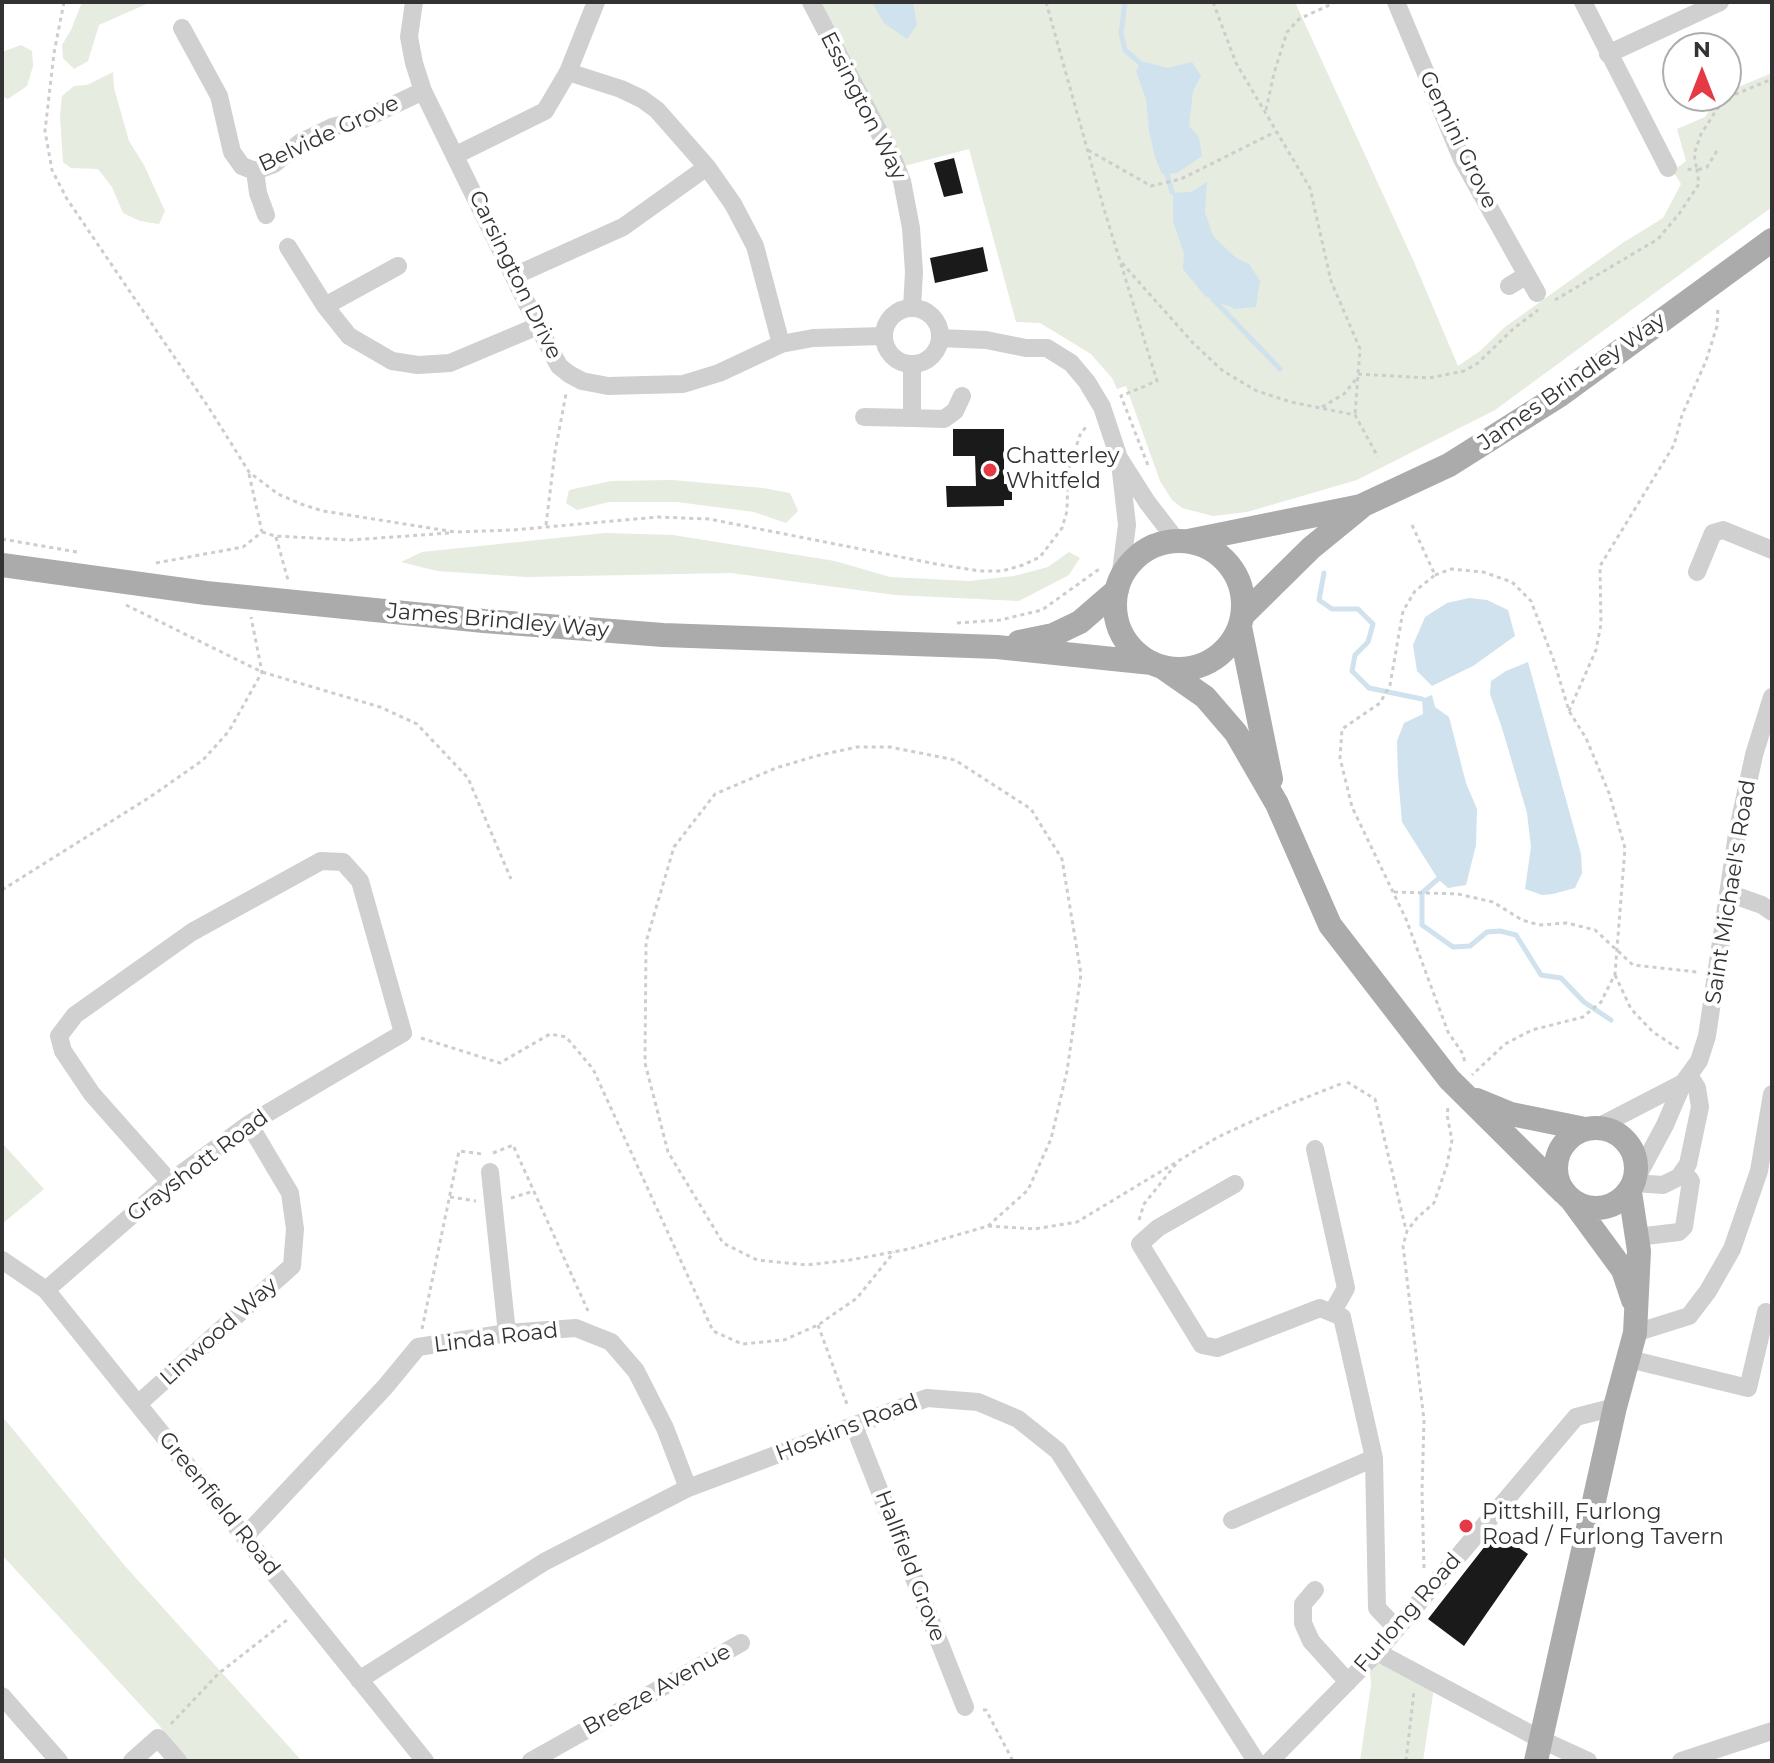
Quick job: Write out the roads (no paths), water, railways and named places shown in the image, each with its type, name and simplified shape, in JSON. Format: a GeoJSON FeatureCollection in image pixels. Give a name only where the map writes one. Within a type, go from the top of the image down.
{"type":"FeatureCollection","features":[{"type":"Feature","properties":{"kind":"main road","name":"James Brindley Way"},"geometry":{"type":"LineString","coordinates":[[1183,541],[1361,506],[1449,465],[1537,410],[1772,240]]}},
{"type":"Feature","properties":{"kind":"main road","name":"James Brindley Way"},"geometry":{"type":"LineString","coordinates":[[1241,621],[1311,548],[1361,506]]}},
{"type":"Feature","properties":{"kind":"main road"},"geometry":{"type":"LineString","coordinates":[[1277,804],[1241,621],[1242,589],[1232,567],[1203,545],[1183,541],[1151,547],[1133,561],[1119,585],[1115,609],[1120,630],[1135,651],[1205,697],[1236,733],[1277,804],[1330,925],[1465,1089],[1568,1197],[1607,1245],[1623,1270],[1637,1323]]}},
{"type":"Feature","properties":{"kind":"main road","name":"James Brindley Way"},"geometry":{"type":"LineString","coordinates":[[2,565],[266,600],[484,621],[679,636],[997,647],[1157,665]]}},
{"type":"Feature","properties":{"kind":"main road","name":"James Brindley Way"},"geometry":{"type":"LineString","coordinates":[[997,647],[1053,635],[1080,622],[1119,585]]}},
{"type":"Feature","properties":{"kind":"main road"},"geometry":{"type":"LineString","coordinates":[[1157,665],[1179,669],[1200,666],[1220,655],[1234,638],[1241,621]]}},
{"type":"Feature","properties":{"kind":"main road"},"geometry":{"type":"LineString","coordinates":[[1465,1089],[1511,1114],[1610,1130],[1629,1144],[1635,1155],[1633,1185],[1639,1251],[1637,1323],[1615,1407],[1539,1750]]}},
{"type":"Feature","properties":{"kind":"main road"},"geometry":{"type":"LineString","coordinates":[[1590,1128],[1564,1143],[1558,1155],[1555,1170],[1568,1197],[1594,1209],[1607,1208],[1620,1201],[1633,1185]]}},
{"type":"Feature","properties":{"kind":"street","name":"Carsington Drive"},"geometry":{"type":"LineString","coordinates":[[414,2],[409,37],[423,91],[538,326],[559,366],[569,374],[582,381],[608,386],[683,384],[719,373],[781,344],[813,338],[884,336]]}},
{"type":"Feature","properties":{"kind":"street"},"geometry":{"type":"LineString","coordinates":[[456,155],[545,111],[568,72],[596,2]]}},
{"type":"Feature","properties":{"kind":"street","name":"Essington Way"},"geometry":{"type":"LineString","coordinates":[[811,2],[902,181],[911,228],[914,272],[912,308]]}},
{"type":"Feature","properties":{"kind":"street","name":"Gemini Grove"},"geometry":{"type":"LineString","coordinates":[[1396,2],[1462,159],[1537,293]]}},
{"type":"Feature","properties":{"kind":"street"},"geometry":{"type":"LineString","coordinates":[[1583,2],[1668,168]]}},
{"type":"Feature","properties":{"kind":"street"},"geometry":{"type":"LineString","coordinates":[[1608,54],[1720,2]]}},
{"type":"Feature","properties":{"kind":"street","name":"Belvide Grove"},"geometry":{"type":"LineString","coordinates":[[182,28],[219,96],[232,152],[242,166],[255,171],[274,164],[301,142],[332,127],[364,119],[423,91]]}},
{"type":"Feature","properties":{"kind":"street"},"geometry":{"type":"LineString","coordinates":[[568,72],[621,89],[650,104],[707,167],[733,204],[755,246],[781,344]]}},
{"type":"Feature","properties":{"kind":"street"},"geometry":{"type":"LineString","coordinates":[[514,276],[623,227],[707,167]]}},
{"type":"Feature","properties":{"kind":"street"},"geometry":{"type":"LineString","coordinates":[[255,171],[258,193],[266,215]]}},
{"type":"Feature","properties":{"kind":"street"},"geometry":{"type":"LineString","coordinates":[[288,247],[325,306],[349,336],[392,361],[418,365],[450,363],[538,326]]}},
{"type":"Feature","properties":{"kind":"street"},"geometry":{"type":"LineString","coordinates":[[325,306],[398,266]]}},
{"type":"Feature","properties":{"kind":"street"},"geometry":{"type":"LineString","coordinates":[[1509,286],[1527,275]]}},
{"type":"Feature","properties":{"kind":"street"},"geometry":{"type":"LineString","coordinates":[[912,308],[934,318],[940,338],[937,350],[930,358],[912,364],[892,356],[884,336],[887,324],[894,315],[912,308]]}},
{"type":"Feature","properties":{"kind":"street"},"geometry":{"type":"LineString","coordinates":[[940,338],[1047,348],[1071,363],[1087,382],[1102,407],[1119,458],[1127,525],[1119,585]]}},
{"type":"Feature","properties":{"kind":"street"},"geometry":{"type":"LineString","coordinates":[[912,364],[912,418]]}},
{"type":"Feature","properties":{"kind":"street"},"geometry":{"type":"LineString","coordinates":[[864,417],[944,419],[955,411],[962,396]]}},
{"type":"Feature","properties":{"kind":"street"},"geometry":{"type":"LineString","coordinates":[[1119,458],[1147,502],[1183,541]]}},
{"type":"Feature","properties":{"kind":"street"},"geometry":{"type":"LineString","coordinates":[[1697,572],[1713,533],[1723,530],[1772,550]]}},
{"type":"Feature","properties":{"kind":"street","name":"Saint Michael's Road"},"geometry":{"type":"LineString","coordinates":[[1633,1185],[1707,1036],[1737,834],[1763,757],[1772,697]]}},
{"type":"Feature","properties":{"kind":"street","name":"Grayshott Road"},"geometry":{"type":"LineString","coordinates":[[46,1290],[170,1182],[249,1124],[403,1033],[360,881],[343,862],[321,861],[192,932],[75,1015],[59,1036],[63,1051],[92,1094],[170,1182]]}},
{"type":"Feature","properties":{"kind":"street"},"geometry":{"type":"LineString","coordinates":[[1728,893],[1762,905],[1772,912]]}},
{"type":"Feature","properties":{"kind":"street"},"geometry":{"type":"LineString","coordinates":[[1590,1128],[1691,1073],[1700,1107],[1688,1164],[1679,1177],[1663,1185],[1633,1185]]}},
{"type":"Feature","properties":{"kind":"street"},"geometry":{"type":"LineString","coordinates":[[1637,1323],[1689,1316],[1708,1291],[1732,1249],[1759,1171],[1772,1094]]}},
{"type":"Feature","properties":{"kind":"street","name":"Linwood Way"},"geometry":{"type":"LineString","coordinates":[[138,1404],[292,1266],[295,1229],[290,1193],[249,1124]]}},
{"type":"Feature","properties":{"kind":"street"},"geometry":{"type":"LineString","coordinates":[[1315,1149],[1346,1288],[1332,1313]]}},
{"type":"Feature","properties":{"kind":"street"},"geometry":{"type":"LineString","coordinates":[[1637,1237],[1679,1232],[1684,1227],[1691,1181],[1683,1171]]}},
{"type":"Feature","properties":{"kind":"street"},"geometry":{"type":"LineString","coordinates":[[490,1172],[507,1333]]}},
{"type":"Feature","properties":{"kind":"street"},"geometry":{"type":"LineString","coordinates":[[1235,1184],[1158,1228],[1140,1244],[1202,1345],[1217,1348],[1320,1308],[1342,1317],[1374,1458],[1377,1608],[1396,1628]]}},
{"type":"Feature","properties":{"kind":"street","name":"Greenfield Road"},"geometry":{"type":"LineString","coordinates":[[2,1260],[46,1290],[425,1761]]}},
{"type":"Feature","properties":{"kind":"street"},"geometry":{"type":"LineString","coordinates":[[1629,1359],[1748,1388],[1766,1312]]}},
{"type":"Feature","properties":{"kind":"street","name":"Linda Road"},"geometry":{"type":"LineString","coordinates":[[246,1535],[385,1387],[418,1347],[507,1333],[576,1328],[611,1342],[636,1371],[665,1428],[688,1488]]}},
{"type":"Feature","properties":{"kind":"street","name":"Hoskins Road"},"geometry":{"type":"LineString","coordinates":[[359,1680],[544,1562],[688,1488],[927,1398],[978,1402],[1018,1419],[1058,1451],[1256,1761]]}},
{"type":"Feature","properties":{"kind":"street","name":"Furlong Road"},"geometry":{"type":"LineString","coordinates":[[1270,1761],[1377,1652],[1576,1417],[1615,1407]]}},
{"type":"Feature","properties":{"kind":"street","name":"Hallfield Grove"},"geometry":{"type":"LineString","coordinates":[[854,1426],[965,1707]]}},
{"type":"Feature","properties":{"kind":"street"},"geometry":{"type":"LineString","coordinates":[[1232,1520],[1374,1458]]}},
{"type":"Feature","properties":{"kind":"street"},"geometry":{"type":"LineString","coordinates":[[1315,1590],[1303,1604],[1303,1623],[1311,1641],[1348,1682]]}},
{"type":"Feature","properties":{"kind":"street","name":"Breeze Avenue"},"geometry":{"type":"LineString","coordinates":[[531,1761],[741,1643]]}},
{"type":"Feature","properties":{"kind":"street"},"geometry":{"type":"LineString","coordinates":[[1377,1652],[1416,1671],[1539,1750],[1588,1761]]}},
{"type":"Feature","properties":{"kind":"street"},"geometry":{"type":"LineString","coordinates":[[2,1696],[59,1761]]}},
{"type":"Feature","properties":{"kind":"street"},"geometry":{"type":"LineString","coordinates":[[1681,1761],[1772,1731]]}},
{"type":"Feature","properties":{"kind":"street"},"geometry":{"type":"LineString","coordinates":[[132,1761],[158,1738],[178,1761]]}},
{"type":"Feature","properties":{"kind":"water"},"geometry":{"type":"Polygon","coordinates":[[[872,2],[913,2],[917,25],[907,39],[884,23],[872,2]]]}},
{"type":"Feature","properties":{"kind":"water"},"geometry":{"type":"Polygon","coordinates":[[[1141,61],[1167,68],[1192,62],[1201,76],[1193,91],[1189,126],[1199,137],[1202,156],[1177,173],[1162,174],[1155,157],[1146,99],[1136,71],[1141,61]]]}},
{"type":"Feature","properties":{"kind":"water"},"geometry":{"type":"Polygon","coordinates":[[[1207,182],[1205,212],[1213,236],[1236,258],[1249,264],[1260,281],[1256,307],[1235,309],[1205,296],[1183,269],[1184,254],[1173,221],[1173,193],[1191,192],[1207,182]]]}},
{"type":"Feature","properties":{"kind":"water"},"geometry":{"type":"Polygon","coordinates":[[[1469,598],[1487,600],[1508,610],[1515,636],[1473,666],[1432,686],[1417,671],[1413,645],[1425,617],[1447,603],[1469,598]]]}},
{"type":"Feature","properties":{"kind":"water"},"geometry":{"type":"Polygon","coordinates":[[[1528,662],[1581,854],[1582,873],[1575,888],[1542,895],[1525,889],[1531,847],[1527,813],[1490,694],[1491,681],[1528,662]]]}},
{"type":"Feature","properties":{"kind":"water"},"geometry":{"type":"Polygon","coordinates":[[[1432,695],[1435,707],[1449,717],[1466,783],[1477,809],[1476,845],[1466,885],[1448,888],[1438,879],[1402,822],[1398,776],[1397,741],[1404,723],[1423,714],[1422,699],[1432,695]]]}},
{"type":"Feature","properties":{"kind":"waterway"},"geometry":{"type":"LineString","coordinates":[[1125,2],[1121,33],[1125,50],[1140,63]]}},
{"type":"Feature","properties":{"kind":"waterway"},"geometry":{"type":"LineString","coordinates":[[1167,174],[1172,192]]}},
{"type":"Feature","properties":{"kind":"waterway"},"geometry":{"type":"LineString","coordinates":[[1213,299],[1280,369]]}},
{"type":"Feature","properties":{"kind":"waterway"},"geometry":{"type":"LineString","coordinates":[[1324,573],[1319,600],[1332,609],[1358,609],[1373,624],[1368,642],[1355,655],[1352,671],[1369,688],[1422,699]]}},
{"type":"Feature","properties":{"kind":"waterway"},"geometry":{"type":"LineString","coordinates":[[1438,879],[1422,893],[1422,925],[1453,947],[1470,946],[1487,932],[1516,935],[1541,975],[1561,978],[1584,1002],[1611,1020]]}},
{"type":"Feature","properties":{"kind":"place","name":"Chatterley Whitfeld"},"geometry":{"type":"Point","coordinates":[990,470]}},
{"type":"Feature","properties":{"kind":"place","name":"Pittshill, Furlong Road / Furlong Tavern"},"geometry":{"type":"Point","coordinates":[1466,1526]}}]}
